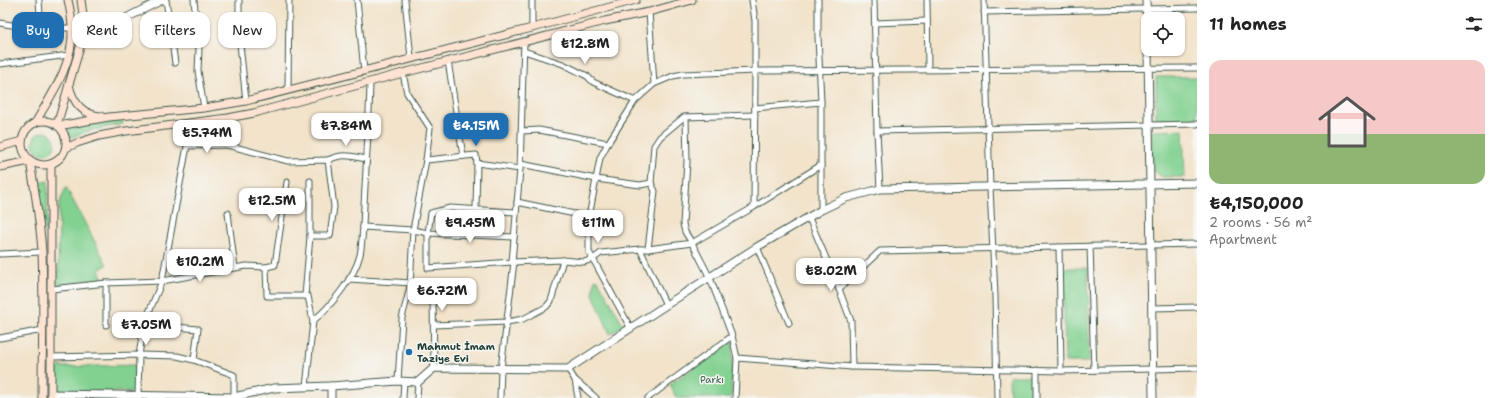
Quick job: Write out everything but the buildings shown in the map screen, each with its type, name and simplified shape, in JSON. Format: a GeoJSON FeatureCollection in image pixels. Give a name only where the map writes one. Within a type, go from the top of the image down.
{"type":"FeatureCollection","features":[{"type":"Feature","properties":{"kind":"main road"},"geometry":{"type":"LineString","coordinates":[[42,398],[43,330],[42,252],[40,226],[30,161],[23,150],[22,141],[25,132],[35,123],[62,76],[69,55],[72,28],[68,0]]}},
{"type":"Feature","properties":{"kind":"main road"},"geometry":{"type":"LineString","coordinates":[[80,0],[82,12]]}},
{"type":"Feature","properties":{"kind":"main road"},"geometry":{"type":"LineString","coordinates":[[35,123],[46,121],[58,125],[109,117],[204,108],[246,101],[532,28],[634,0]]}},
{"type":"Feature","properties":{"kind":"main road"},"geometry":{"type":"LineString","coordinates":[[66,148],[99,136],[126,131],[228,118],[296,103],[403,73],[605,20],[649,12],[692,0]]}},
{"type":"Feature","properties":{"kind":"main road"},"geometry":{"type":"LineString","coordinates":[[0,167],[30,161],[40,165],[51,165],[59,160],[66,148],[65,136],[58,125],[68,85],[80,48]]}},
{"type":"Feature","properties":{"kind":"main road"},"geometry":{"type":"LineString","coordinates":[[68,85],[71,95],[82,110],[87,114],[109,117]]}},
{"type":"Feature","properties":{"kind":"main road"},"geometry":{"type":"LineString","coordinates":[[0,147],[22,141]]}},
{"type":"Feature","properties":{"kind":"main road"},"geometry":{"type":"LineString","coordinates":[[51,165],[51,396]]}},
{"type":"Feature","properties":{"kind":"street"},"geometry":{"type":"LineString","coordinates":[[39,0],[40,12]]}},
{"type":"Feature","properties":{"kind":"street"},"geometry":{"type":"LineString","coordinates":[[132,12],[152,2],[162,0]]}},
{"type":"Feature","properties":{"kind":"street"},"geometry":{"type":"LineString","coordinates":[[166,0],[175,63]]}},
{"type":"Feature","properties":{"kind":"street"},"geometry":{"type":"LineString","coordinates":[[194,0],[199,50],[198,71],[204,108]]}},
{"type":"Feature","properties":{"kind":"street"},"geometry":{"type":"LineString","coordinates":[[239,0],[239,35],[246,101]]}},
{"type":"Feature","properties":{"kind":"street"},"geometry":{"type":"LineString","coordinates":[[288,90],[289,0]]}},
{"type":"Feature","properties":{"kind":"street"},"geometry":{"type":"LineString","coordinates":[[357,0],[364,71]]}},
{"type":"Feature","properties":{"kind":"street"},"geometry":{"type":"LineString","coordinates":[[405,0],[411,58]]}},
{"type":"Feature","properties":{"kind":"street"},"geometry":{"type":"LineString","coordinates":[[532,0],[532,28]]}},
{"type":"Feature","properties":{"kind":"street"},"geometry":{"type":"LineString","coordinates":[[752,0],[755,21],[754,207]]}},
{"type":"Feature","properties":{"kind":"street"},"geometry":{"type":"LineString","coordinates":[[818,0],[821,102],[821,210]]}},
{"type":"Feature","properties":{"kind":"street"},"geometry":{"type":"LineString","coordinates":[[874,0],[880,189]]}},
{"type":"Feature","properties":{"kind":"street"},"geometry":{"type":"LineString","coordinates":[[927,0],[926,21],[928,69]]}},
{"type":"Feature","properties":{"kind":"street"},"geometry":{"type":"LineString","coordinates":[[984,0],[992,248],[995,296],[995,370],[997,398]]}},
{"type":"Feature","properties":{"kind":"street"},"geometry":{"type":"LineString","coordinates":[[1146,0],[1147,12]]}},
{"type":"Feature","properties":{"kind":"street"},"geometry":{"type":"LineString","coordinates":[[984,12],[1197,8]]}},
{"type":"Feature","properties":{"kind":"street"},"geometry":{"type":"LineString","coordinates":[[649,12],[654,84]]}},
{"type":"Feature","properties":{"kind":"street"},"geometry":{"type":"LineString","coordinates":[[875,23],[926,21]]}},
{"type":"Feature","properties":{"kind":"street"},"geometry":{"type":"LineString","coordinates":[[0,23],[12,25]]}},
{"type":"Feature","properties":{"kind":"street"},"geometry":{"type":"LineString","coordinates":[[64,28],[72,28]]}},
{"type":"Feature","properties":{"kind":"street"},"geometry":{"type":"LineString","coordinates":[[500,398],[501,368],[513,262],[521,166],[524,42]]}},
{"type":"Feature","properties":{"kind":"street"},"geometry":{"type":"LineString","coordinates":[[524,51],[563,64],[587,76],[593,82],[636,101]]}},
{"type":"Feature","properties":{"kind":"street"},"geometry":{"type":"LineString","coordinates":[[0,64],[69,55]]}},
{"type":"Feature","properties":{"kind":"street"},"geometry":{"type":"LineString","coordinates":[[1148,56],[1151,308],[1154,368],[1153,398]]}},
{"type":"Feature","properties":{"kind":"street"},"geometry":{"type":"LineString","coordinates":[[448,62],[463,156]]}},
{"type":"Feature","properties":{"kind":"street"},"geometry":{"type":"LineString","coordinates":[[631,329],[589,252],[589,217],[600,158],[608,143],[636,101],[654,84],[682,74],[755,71],[1197,68]]}},
{"type":"Feature","properties":{"kind":"street"},"geometry":{"type":"LineString","coordinates":[[403,73],[407,93],[430,128],[426,160],[413,230],[411,283],[402,318],[401,381],[403,398]]}},
{"type":"Feature","properties":{"kind":"street"},"geometry":{"type":"LineString","coordinates":[[314,321],[327,310],[349,279],[360,256],[369,129],[370,82]]}},
{"type":"Feature","properties":{"kind":"street"},"geometry":{"type":"LineString","coordinates":[[755,108],[821,102]]}},
{"type":"Feature","properties":{"kind":"street"},"geometry":{"type":"LineString","coordinates":[[648,249],[655,191],[651,183],[654,146],[665,133],[686,117],[755,114]]}},
{"type":"Feature","properties":{"kind":"street"},"geometry":{"type":"LineString","coordinates":[[686,117],[687,167],[684,224],[685,232],[710,278],[732,336],[737,358],[735,398]]}},
{"type":"Feature","properties":{"kind":"street"},"geometry":{"type":"LineString","coordinates":[[227,145],[228,118]]}},
{"type":"Feature","properties":{"kind":"street"},"geometry":{"type":"LineString","coordinates":[[138,397],[139,355],[144,324],[162,281],[187,146],[188,123]]}},
{"type":"Feature","properties":{"kind":"street"},"geometry":{"type":"LineString","coordinates":[[877,131],[1197,124]]}},
{"type":"Feature","properties":{"kind":"street"},"geometry":{"type":"LineString","coordinates":[[522,131],[539,130],[608,143]]}},
{"type":"Feature","properties":{"kind":"street"},"geometry":{"type":"LineString","coordinates":[[187,146],[227,145],[288,161],[328,160],[338,156],[347,155],[366,159]]}},
{"type":"Feature","properties":{"kind":"street"},"geometry":{"type":"LineString","coordinates":[[426,160],[476,155],[476,209]]}},
{"type":"Feature","properties":{"kind":"street"},"geometry":{"type":"LineString","coordinates":[[310,236],[330,236],[334,207],[328,160]]}},
{"type":"Feature","properties":{"kind":"street"},"geometry":{"type":"LineString","coordinates":[[477,163],[521,166],[640,185],[651,183]]}},
{"type":"Feature","properties":{"kind":"street"},"geometry":{"type":"LineString","coordinates":[[516,212],[450,208],[431,213],[428,233],[428,268],[563,260],[584,262],[593,259],[601,253],[692,243],[754,207],[821,165]]}},
{"type":"Feature","properties":{"kind":"street"},"geometry":{"type":"LineString","coordinates":[[305,296],[310,236],[310,181]]}},
{"type":"Feature","properties":{"kind":"street"},"geometry":{"type":"LineString","coordinates":[[52,289],[106,283],[162,281],[246,266],[266,267],[275,265],[287,182]]}},
{"type":"Feature","properties":{"kind":"street"},"geometry":{"type":"LineString","coordinates":[[51,396],[234,397],[274,388],[401,381],[418,382],[434,368],[568,369],[757,247],[821,210],[846,198],[880,189],[1197,183]]}},
{"type":"Feature","properties":{"kind":"street"},"geometry":{"type":"LineString","coordinates":[[517,202],[589,217]]}},
{"type":"Feature","properties":{"kind":"street"},"geometry":{"type":"LineString","coordinates":[[228,213],[235,268]]}},
{"type":"Feature","properties":{"kind":"street"},"geometry":{"type":"LineString","coordinates":[[809,218],[851,321],[852,367]]}},
{"type":"Feature","properties":{"kind":"street"},"geometry":{"type":"LineString","coordinates":[[363,227],[413,230],[428,233],[514,237]]}},
{"type":"Feature","properties":{"kind":"street"},"geometry":{"type":"LineString","coordinates":[[839,289],[880,251],[1197,244]]}},
{"type":"Feature","properties":{"kind":"street"},"geometry":{"type":"LineString","coordinates":[[1090,246],[1094,370]]}},
{"type":"Feature","properties":{"kind":"street"},"geometry":{"type":"LineString","coordinates":[[757,247],[789,324]]}},
{"type":"Feature","properties":{"kind":"street"},"geometry":{"type":"LineString","coordinates":[[1059,247],[1061,371]]}},
{"type":"Feature","properties":{"kind":"street"},"geometry":{"type":"LineString","coordinates":[[640,249],[666,305]]}},
{"type":"Feature","properties":{"kind":"street"},"geometry":{"type":"LineString","coordinates":[[0,254],[42,252]]}},
{"type":"Feature","properties":{"kind":"street"},"geometry":{"type":"LineString","coordinates":[[434,325],[507,322],[523,319],[549,304],[553,297],[563,260]]}},
{"type":"Feature","properties":{"kind":"street"},"geometry":{"type":"LineString","coordinates":[[266,267],[267,296],[308,296],[314,321],[306,387]]}},
{"type":"Feature","properties":{"kind":"street"},"geometry":{"type":"LineString","coordinates":[[349,279],[411,283]]}},
{"type":"Feature","properties":{"kind":"street"},"geometry":{"type":"LineString","coordinates":[[106,283],[106,325]]}},
{"type":"Feature","properties":{"kind":"street"},"geometry":{"type":"LineString","coordinates":[[433,300],[434,368]]}},
{"type":"Feature","properties":{"kind":"street"},"geometry":{"type":"LineString","coordinates":[[1151,308],[1197,307]]}},
{"type":"Feature","properties":{"kind":"street"},"geometry":{"type":"LineString","coordinates":[[144,324],[198,329],[194,360]]}},
{"type":"Feature","properties":{"kind":"street"},"geometry":{"type":"LineString","coordinates":[[0,338],[43,330]]}},
{"type":"Feature","properties":{"kind":"street"},"geometry":{"type":"LineString","coordinates":[[648,398],[732,336]]}},
{"type":"Feature","properties":{"kind":"street"},"geometry":{"type":"LineString","coordinates":[[51,357],[139,355],[178,356],[194,360],[234,375],[234,397]]}},
{"type":"Feature","properties":{"kind":"street"},"geometry":{"type":"LineString","coordinates":[[737,358],[852,367],[1061,371],[1197,368]]}},
{"type":"Feature","properties":{"kind":"street"},"geometry":{"type":"LineString","coordinates":[[568,369],[574,380],[578,398]]}},
{"type":"Feature","properties":{"kind":"street"},"geometry":{"type":"LineString","coordinates":[[1037,370],[1037,398]]}},
{"type":"Feature","properties":{"kind":"street"},"geometry":{"type":"LineString","coordinates":[[574,380],[596,398]]}},
{"type":"Feature","properties":{"kind":"street"},"geometry":{"type":"LineString","coordinates":[[417,398],[418,382]]}},
{"type":"Feature","properties":{"kind":"street"},"geometry":{"type":"LineString","coordinates":[[331,386],[331,398]]}},
{"type":"Feature","properties":{"kind":"green space"},"geometry":{"type":"Polygon","coordinates":[[[1156,77],[1197,77],[1197,119],[1156,119],[1156,77]]]}},
{"type":"Feature","properties":{"kind":"green space"},"geometry":{"type":"Polygon","coordinates":[[[122,119],[123,124],[92,130],[69,138],[69,129],[122,119]]]}},
{"type":"Feature","properties":{"kind":"green space"},"geometry":{"type":"Polygon","coordinates":[[[1183,130],[1185,177],[1162,177],[1153,170],[1151,131],[1183,130]]]}},
{"type":"Feature","properties":{"kind":"green space"},"geometry":{"type":"Polygon","coordinates":[[[44,132],[52,135],[55,143],[52,151],[44,154],[36,151],[33,143],[36,135],[44,132]]]}},
{"type":"Feature","properties":{"kind":"green space"},"geometry":{"type":"Polygon","coordinates":[[[48,181],[48,229],[45,231],[38,183],[48,181]]]}},
{"type":"Feature","properties":{"kind":"green space"},"geometry":{"type":"Polygon","coordinates":[[[66,187],[107,265],[99,270],[103,279],[58,285],[59,204],[66,187]]]}},
{"type":"Feature","properties":{"kind":"green space"},"geometry":{"type":"Polygon","coordinates":[[[1063,268],[1088,268],[1089,362],[1065,362],[1063,268]]]}},
{"type":"Feature","properties":{"kind":"green space"},"geometry":{"type":"Polygon","coordinates":[[[595,279],[598,280],[624,326],[610,334],[593,294],[595,279]]]}},
{"type":"Feature","properties":{"kind":"green space","name":"Parkı"},"geometry":{"type":"Polygon","coordinates":[[[733,341],[731,398],[676,398],[670,384],[733,341]]]}},
{"type":"Feature","properties":{"kind":"green space"},"geometry":{"type":"Polygon","coordinates":[[[136,365],[135,392],[57,391],[57,367],[136,365]]]}},
{"type":"Feature","properties":{"kind":"green space"},"geometry":{"type":"Polygon","coordinates":[[[1009,376],[1033,376],[1033,398],[1010,398],[1009,376]]]}},
{"type":"Feature","properties":{"kind":"place","name":"Mahmut İmam Taziye Evi"},"geometry":{"type":"Point","coordinates":[409,352]}}]}
